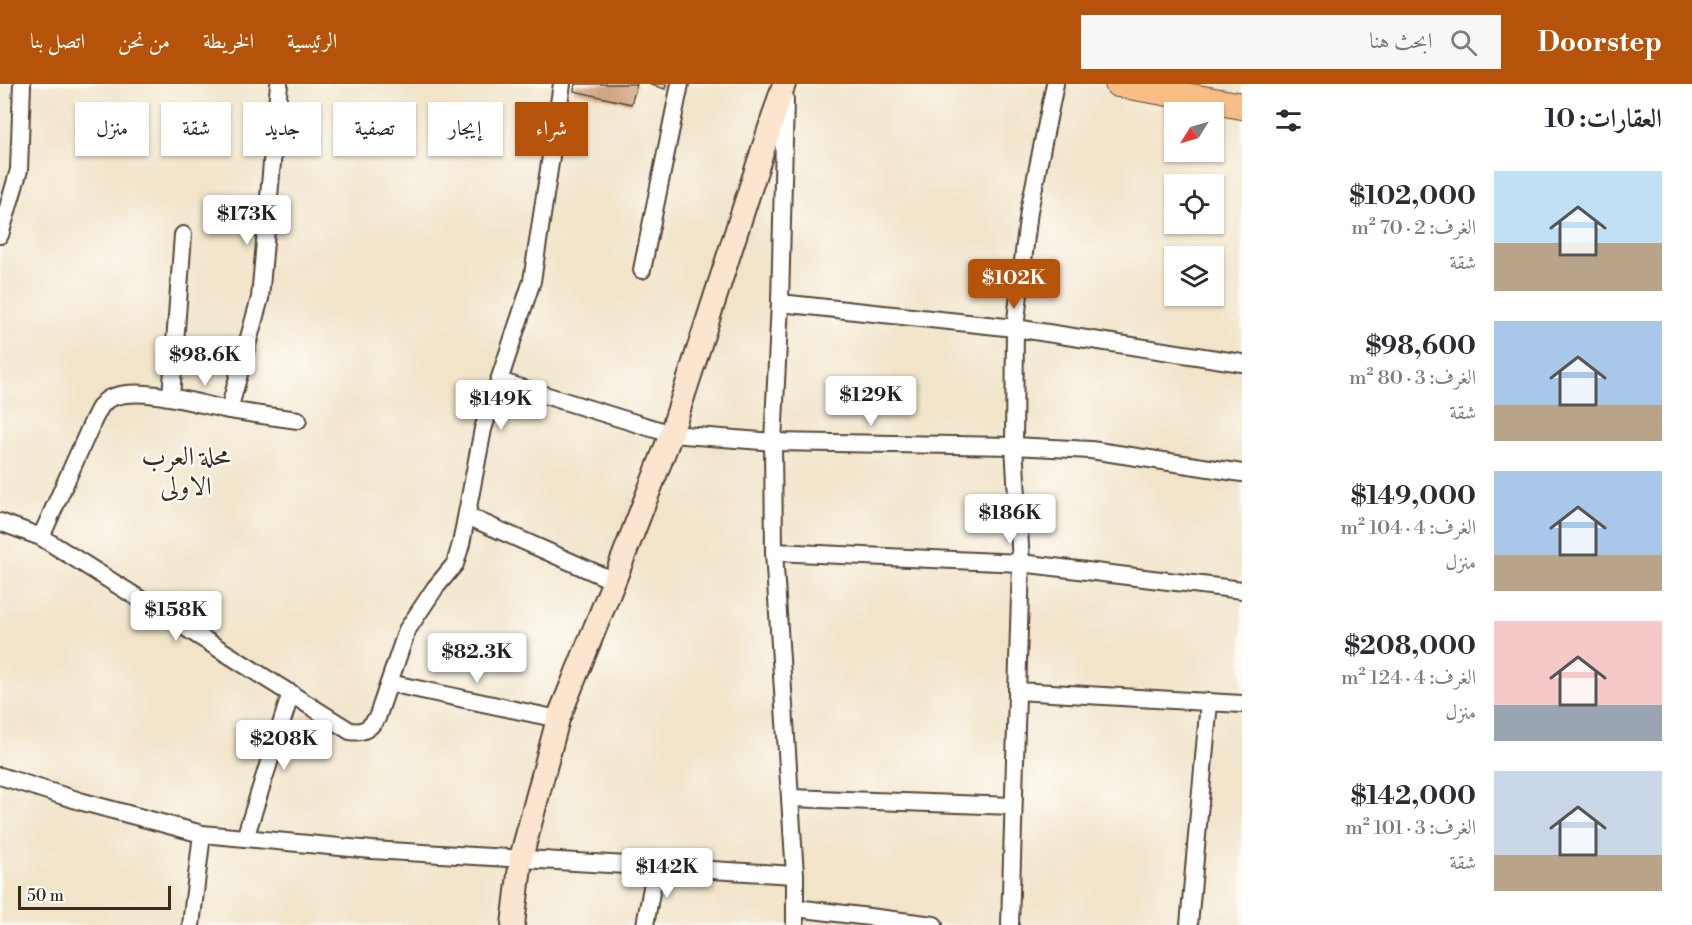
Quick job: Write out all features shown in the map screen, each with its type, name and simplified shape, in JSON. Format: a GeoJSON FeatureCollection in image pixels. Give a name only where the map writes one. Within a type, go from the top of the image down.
{"type":"FeatureCollection","features":[{"type":"Feature","properties":{"kind":"main road"},"geometry":{"type":"LineString","coordinates":[[1118,84],[1242,106]]}},
{"type":"Feature","properties":{"kind":"street"},"geometry":{"type":"LineString","coordinates":[[0,235],[19,170],[21,84]]}},
{"type":"Feature","properties":{"kind":"street"},"geometry":{"type":"LineString","coordinates":[[229,410],[260,298],[279,84]]}},
{"type":"Feature","properties":{"kind":"street"},"geometry":{"type":"LineString","coordinates":[[0,522],[41,537],[350,731],[360,732],[370,728],[377,718],[407,630],[435,588],[455,564],[467,516],[483,429],[532,282],[537,260],[562,84]]}},
{"type":"Feature","properties":{"kind":"street"},"geometry":{"type":"LineString","coordinates":[[642,270],[681,84]]}},
{"type":"Feature","properties":{"kind":"street"},"geometry":{"type":"LineString","coordinates":[[784,84],[780,303],[773,442],[774,552],[795,875],[795,917],[934,925]]}},
{"type":"Feature","properties":{"kind":"street"},"geometry":{"type":"LineString","coordinates":[[513,925],[521,858],[558,719],[671,434],[784,84]]}},
{"type":"Feature","properties":{"kind":"street"},"geometry":{"type":"LineString","coordinates":[[1010,925],[1021,562],[1014,446],[1015,327],[1029,211],[1056,84]]}},
{"type":"Feature","properties":{"kind":"street"},"geometry":{"type":"LineString","coordinates":[[171,397],[183,236]]}},
{"type":"Feature","properties":{"kind":"street"},"geometry":{"type":"LineString","coordinates":[[780,303],[1015,327],[1242,363]]}},
{"type":"Feature","properties":{"kind":"street"},"geometry":{"type":"LineString","coordinates":[[499,381],[671,434],[773,442],[1014,446],[1091,450],[1242,474]]}},
{"type":"Feature","properties":{"kind":"street"},"geometry":{"type":"LineString","coordinates":[[41,537],[101,405],[112,397],[129,394],[171,397],[229,410],[298,420]]}},
{"type":"Feature","properties":{"kind":"street"},"geometry":{"type":"LineString","coordinates":[[467,516],[614,581]]}},
{"type":"Feature","properties":{"kind":"street"},"geometry":{"type":"LineString","coordinates":[[774,552],[1021,562],[1242,590]]}},
{"type":"Feature","properties":{"kind":"street"},"geometry":{"type":"LineString","coordinates":[[389,683],[558,719]]}},
{"type":"Feature","properties":{"kind":"street"},"geometry":{"type":"LineString","coordinates":[[1017,691],[1242,704]]}},
{"type":"Feature","properties":{"kind":"street"},"geometry":{"type":"LineString","coordinates":[[244,838],[291,693]]}},
{"type":"Feature","properties":{"kind":"street"},"geometry":{"type":"LineString","coordinates":[[1189,925],[1209,702]]}},
{"type":"Feature","properties":{"kind":"street"},"geometry":{"type":"LineString","coordinates":[[0,776],[83,802],[202,834],[372,850],[795,875]]}},
{"type":"Feature","properties":{"kind":"street"},"geometry":{"type":"LineString","coordinates":[[790,798],[1013,806]]}},
{"type":"Feature","properties":{"kind":"street"},"geometry":{"type":"LineString","coordinates":[[191,925],[202,834]]}},
{"type":"Feature","properties":{"kind":"street"},"geometry":{"type":"LineString","coordinates":[[645,925],[656,866]]}},
{"type":"Feature","properties":{"kind":"building"},"geometry":{"type":"Polygon","coordinates":[[[575,84],[637,84],[631,104],[574,91],[575,84]]]}},
{"type":"Feature","properties":{"kind":"building"},"geometry":{"type":"Polygon","coordinates":[[[649,84],[666,84],[665,89],[649,84]]]}},
{"type":"Feature","properties":{"kind":"district","name":"محلة العرب الاولى"},"geometry":{"type":"Point","coordinates":[186,471]}}]}
